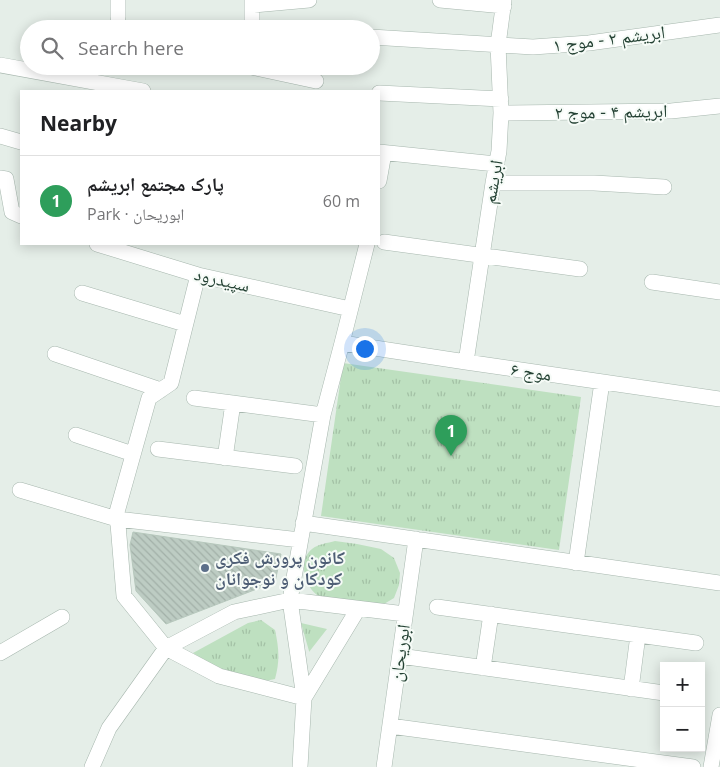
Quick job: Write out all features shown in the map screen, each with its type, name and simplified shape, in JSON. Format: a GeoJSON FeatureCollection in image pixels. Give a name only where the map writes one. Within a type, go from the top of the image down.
{"type":"FeatureCollection","features":[{"type":"Feature","properties":{"kind":"street"},"geometry":{"type":"LineString","coordinates":[[118,0],[118,17]]}},
{"type":"Feature","properties":{"kind":"street"},"geometry":{"type":"LineString","coordinates":[[252,20],[252,3],[309,0]]}},
{"type":"Feature","properties":{"kind":"street"},"geometry":{"type":"LineString","coordinates":[[440,0],[504,3]]}},
{"type":"Feature","properties":{"kind":"street","name":"ابریشم"},"geometry":{"type":"LineString","coordinates":[[466,362],[492,183],[499,151],[501,106],[498,45],[504,3]]}},
{"type":"Feature","properties":{"kind":"street","name":"ابریشم ۲ - موج ۱"},"geometry":{"type":"LineString","coordinates":[[380,38],[533,47],[589,43],[720,25]]}},
{"type":"Feature","properties":{"kind":"street"},"geometry":{"type":"LineString","coordinates":[[0,65],[20,69]]}},
{"type":"Feature","properties":{"kind":"street"},"geometry":{"type":"LineString","coordinates":[[55,75],[138,90]]}},
{"type":"Feature","properties":{"kind":"street"},"geometry":{"type":"LineString","coordinates":[[288,75],[316,81]]}},
{"type":"Feature","properties":{"kind":"street","name":"ابریشم ۴ - موج ۲"},"geometry":{"type":"LineString","coordinates":[[380,93],[501,106],[671,111],[720,106]]}},
{"type":"Feature","properties":{"kind":"street"},"geometry":{"type":"LineString","coordinates":[[0,136],[20,142]]}},
{"type":"Feature","properties":{"kind":"street"},"geometry":{"type":"LineString","coordinates":[[380,166],[381,152],[496,164]]}},
{"type":"Feature","properties":{"kind":"street"},"geometry":{"type":"LineString","coordinates":[[0,178],[6,179],[12,212],[20,216]]}},
{"type":"Feature","properties":{"kind":"street"},"geometry":{"type":"LineString","coordinates":[[492,183],[594,183],[664,187]]}},
{"type":"Feature","properties":{"kind":"street"},"geometry":{"type":"LineString","coordinates":[[384,242],[580,269]]}},
{"type":"Feature","properties":{"kind":"street","name":"سپیدرود"},"geometry":{"type":"LineString","coordinates":[[100,245],[198,275],[350,309]]}},
{"type":"Feature","properties":{"kind":"street"},"geometry":{"type":"LineString","coordinates":[[300,767],[304,698],[290,600],[323,415],[367,245]]}},
{"type":"Feature","properties":{"kind":"street"},"geometry":{"type":"LineString","coordinates":[[198,275],[171,383],[149,398],[116,512],[124,596],[166,648],[219,676],[304,698]]}},
{"type":"Feature","properties":{"kind":"street"},"geometry":{"type":"LineString","coordinates":[[652,282],[720,292]]}},
{"type":"Feature","properties":{"kind":"street"},"geometry":{"type":"LineString","coordinates":[[82,293],[185,324]]}},
{"type":"Feature","properties":{"kind":"street","name":"موج ۶"},"geometry":{"type":"LineString","coordinates":[[342,343],[720,399]]}},
{"type":"Feature","properties":{"kind":"street"},"geometry":{"type":"LineString","coordinates":[[55,354],[161,390]]}},
{"type":"Feature","properties":{"kind":"street"},"geometry":{"type":"LineString","coordinates":[[576,563],[602,382]]}},
{"type":"Feature","properties":{"kind":"street"},"geometry":{"type":"LineString","coordinates":[[194,398],[323,415]]}},
{"type":"Feature","properties":{"kind":"street"},"geometry":{"type":"LineString","coordinates":[[225,458],[232,403]]}},
{"type":"Feature","properties":{"kind":"street"},"geometry":{"type":"LineString","coordinates":[[76,435],[133,454]]}},
{"type":"Feature","properties":{"kind":"street"},"geometry":{"type":"LineString","coordinates":[[158,449],[295,466]]}},
{"type":"Feature","properties":{"kind":"street"},"geometry":{"type":"LineString","coordinates":[[20,490],[117,519],[300,540]]}},
{"type":"Feature","properties":{"kind":"street"},"geometry":{"type":"LineString","coordinates":[[303,523],[720,583]]}},
{"type":"Feature","properties":{"kind":"street","name":"ابوریحان"},"geometry":{"type":"LineString","coordinates":[[384,767],[416,540]]}},
{"type":"Feature","properties":{"kind":"street"},"geometry":{"type":"LineString","coordinates":[[92,767],[109,728],[166,648],[234,612],[290,600],[405,614]]}},
{"type":"Feature","properties":{"kind":"street"},"geometry":{"type":"LineString","coordinates":[[436,606],[696,643]]}},
{"type":"Feature","properties":{"kind":"street"},"geometry":{"type":"LineString","coordinates":[[304,698],[358,608]]}},
{"type":"Feature","properties":{"kind":"street"},"geometry":{"type":"LineString","coordinates":[[483,668],[490,614]]}},
{"type":"Feature","properties":{"kind":"street"},"geometry":{"type":"LineString","coordinates":[[0,653],[62,617]]}},
{"type":"Feature","properties":{"kind":"street"},"geometry":{"type":"LineString","coordinates":[[631,688],[638,635]]}},
{"type":"Feature","properties":{"kind":"street"},"geometry":{"type":"LineString","coordinates":[[400,656],[660,692]]}},
{"type":"Feature","properties":{"kind":"street"},"geometry":{"type":"LineString","coordinates":[[711,767],[720,715]]}},
{"type":"Feature","properties":{"kind":"street"},"geometry":{"type":"LineString","coordinates":[[390,726],[693,767]]}},
{"type":"Feature","properties":{"kind":"green space"},"geometry":{"type":"Polygon","coordinates":[[[343,363],[581,397],[559,550],[321,516],[343,363]]]}},
{"type":"Feature","properties":{"kind":"green space"},"geometry":{"type":"Polygon","coordinates":[[[335,541],[381,549],[394,558],[400,573],[399,585],[394,598],[384,604],[325,598],[312,591],[304,572],[305,559],[314,547],[335,541]]]}},
{"type":"Feature","properties":{"kind":"green space"},"geometry":{"type":"Polygon","coordinates":[[[261,620],[275,630],[278,666],[275,679],[260,682],[226,674],[193,653],[248,623],[261,620]]]}},
{"type":"Feature","properties":{"kind":"green space"},"geometry":{"type":"Polygon","coordinates":[[[301,623],[327,629],[309,652],[309,651],[301,623]]]}},
{"type":"Feature","properties":{"kind":"building","name":"کانون پرورش فکری کودکان و نوجوانان"},"geometry":{"type":"Polygon","coordinates":[[[133,532],[281,554],[275,582],[166,624],[136,591],[130,545],[133,532]]]}},
{"type":"Feature","properties":{"kind":"place","name":"پارک مجتمع ابریشم"},"geometry":{"type":"Point","coordinates":[451,456]}},
{"type":"Feature","properties":{"kind":"place","name":"کانون پرورش فکری کودکان و نوجوانان"},"geometry":{"type":"Point","coordinates":[205,568]}}]}
